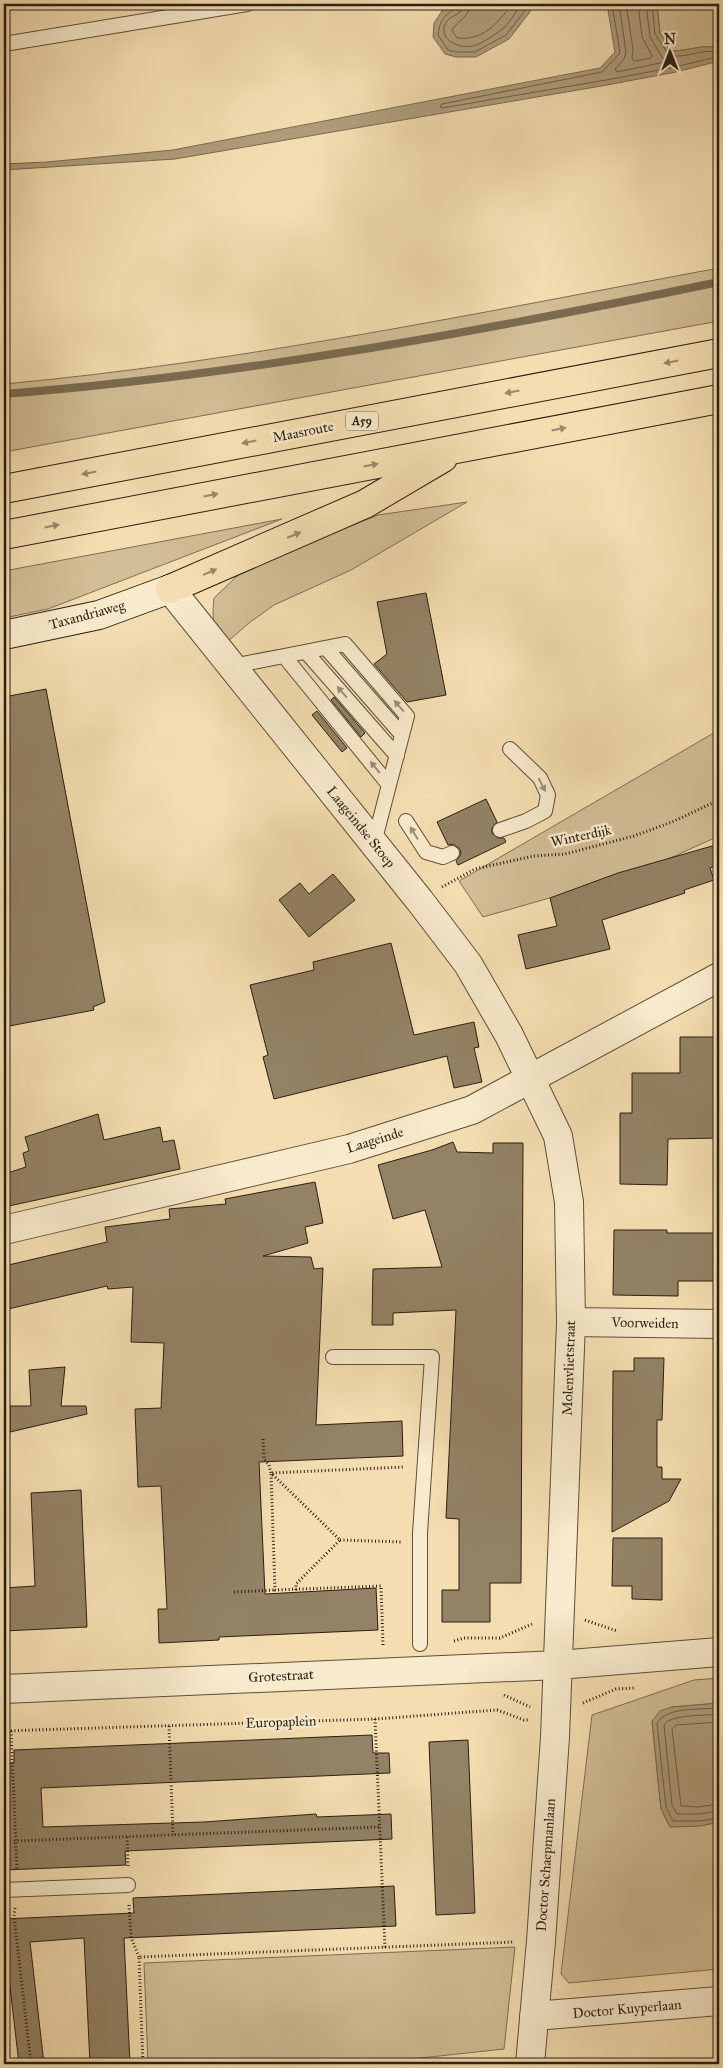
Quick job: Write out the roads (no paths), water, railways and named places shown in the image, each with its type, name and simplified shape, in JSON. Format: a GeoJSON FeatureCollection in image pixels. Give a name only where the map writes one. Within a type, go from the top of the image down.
{"type":"FeatureCollection","features":[{"type":"Feature","properties":{"kind":"highway","name":"Maasroute"},"geometry":{"type":"LineString","coordinates":[[4,489],[719,353]]}},
{"type":"Feature","properties":{"kind":"highway"},"geometry":{"type":"LineString","coordinates":[[4,535],[719,399]]}},
{"type":"Feature","properties":{"kind":"highway"},"geometry":{"type":"LineString","coordinates":[[170,589],[365,504],[460,448]]}},
{"type":"Feature","properties":{"kind":"street","name":"Taxandriaweg"},"geometry":{"type":"LineString","coordinates":[[4,635],[98,615],[170,589]]}},
{"type":"Feature","properties":{"kind":"street","name":"Laageindse Stoep"},"geometry":{"type":"LineString","coordinates":[[170,589],[420,901],[468,964],[509,1034],[530,1078]]}},
{"type":"Feature","properties":{"kind":"street","name":"Laageinde"},"geometry":{"type":"LineString","coordinates":[[4,1230],[349,1149],[472,1110],[719,976]]}},
{"type":"Feature","properties":{"kind":"street","name":"Molenvlietstraat"},"geometry":{"type":"LineString","coordinates":[[530,1078],[558,1136],[569,1202],[570,1322],[558,1665]]}},
{"type":"Feature","properties":{"kind":"street","name":"Voorweiden"},"geometry":{"type":"LineString","coordinates":[[570,1322],[719,1324]]}},
{"type":"Feature","properties":{"kind":"street","name":"Grotestraat"},"geometry":{"type":"LineString","coordinates":[[4,1689],[558,1665],[719,1652]]}},
{"type":"Feature","properties":{"kind":"street","name":"Doctor Schaepmanlaan"},"geometry":{"type":"LineString","coordinates":[[530,2064],[541,1941],[558,1665]]}},
{"type":"Feature","properties":{"kind":"street","name":"Doctor Kuyperlaan"},"geometry":{"type":"LineString","coordinates":[[534,2016],[719,2001]]}},
{"type":"Feature","properties":{"kind":"lane"},"geometry":{"type":"LineString","coordinates":[[4,44],[247,4]]}},
{"type":"Feature","properties":{"kind":"lane"},"geometry":{"type":"LineString","coordinates":[[232,666],[345,644],[407,716],[374,844]]}},
{"type":"Feature","properties":{"kind":"lane"},"geometry":{"type":"LineString","coordinates":[[306,652],[397,756]]}},
{"type":"Feature","properties":{"kind":"lane"},"geometry":{"type":"LineString","coordinates":[[284,656],[389,785]]}},
{"type":"Feature","properties":{"kind":"lane"},"geometry":{"type":"LineString","coordinates":[[500,830],[526,821],[545,811],[548,795],[540,778],[510,749]]}},
{"type":"Feature","properties":{"kind":"lane"},"geometry":{"type":"LineString","coordinates":[[406,821],[426,852],[443,857],[452,853]]}},
{"type":"Feature","properties":{"kind":"lane"},"geometry":{"type":"LineString","coordinates":[[333,1357],[432,1356],[420,1542],[420,1644]]}},
{"type":"Feature","properties":{"kind":"lane"},"geometry":{"type":"LineString","coordinates":[[4,1890],[128,1885]]}},
{"type":"Feature","properties":{"kind":"water"},"geometry":{"type":"Polygon","coordinates":[[[461,4],[536,4],[509,39],[476,57],[456,57],[445,54],[433,37],[434,23],[444,8],[461,4]]]}},
{"type":"Feature","properties":{"kind":"water"},"geometry":{"type":"Polygon","coordinates":[[[607,4],[657,4],[660,33],[673,51],[714,47],[719,49],[719,61],[676,72],[607,85],[175,159],[4,170],[4,164],[47,162],[173,150],[600,68],[615,52],[607,4]]]}},
{"type":"Feature","properties":{"kind":"water"},"geometry":{"type":"Polygon","coordinates":[[[719,1703],[719,1822],[700,1826],[670,1827],[661,1809],[652,1721],[660,1711],[672,1707],[719,1703]]]}},
{"type":"Feature","properties":{"kind":"waterway"},"geometry":{"type":"LineString","coordinates":[[4,394],[184,375],[363,349],[541,318],[719,282]]}}]}
